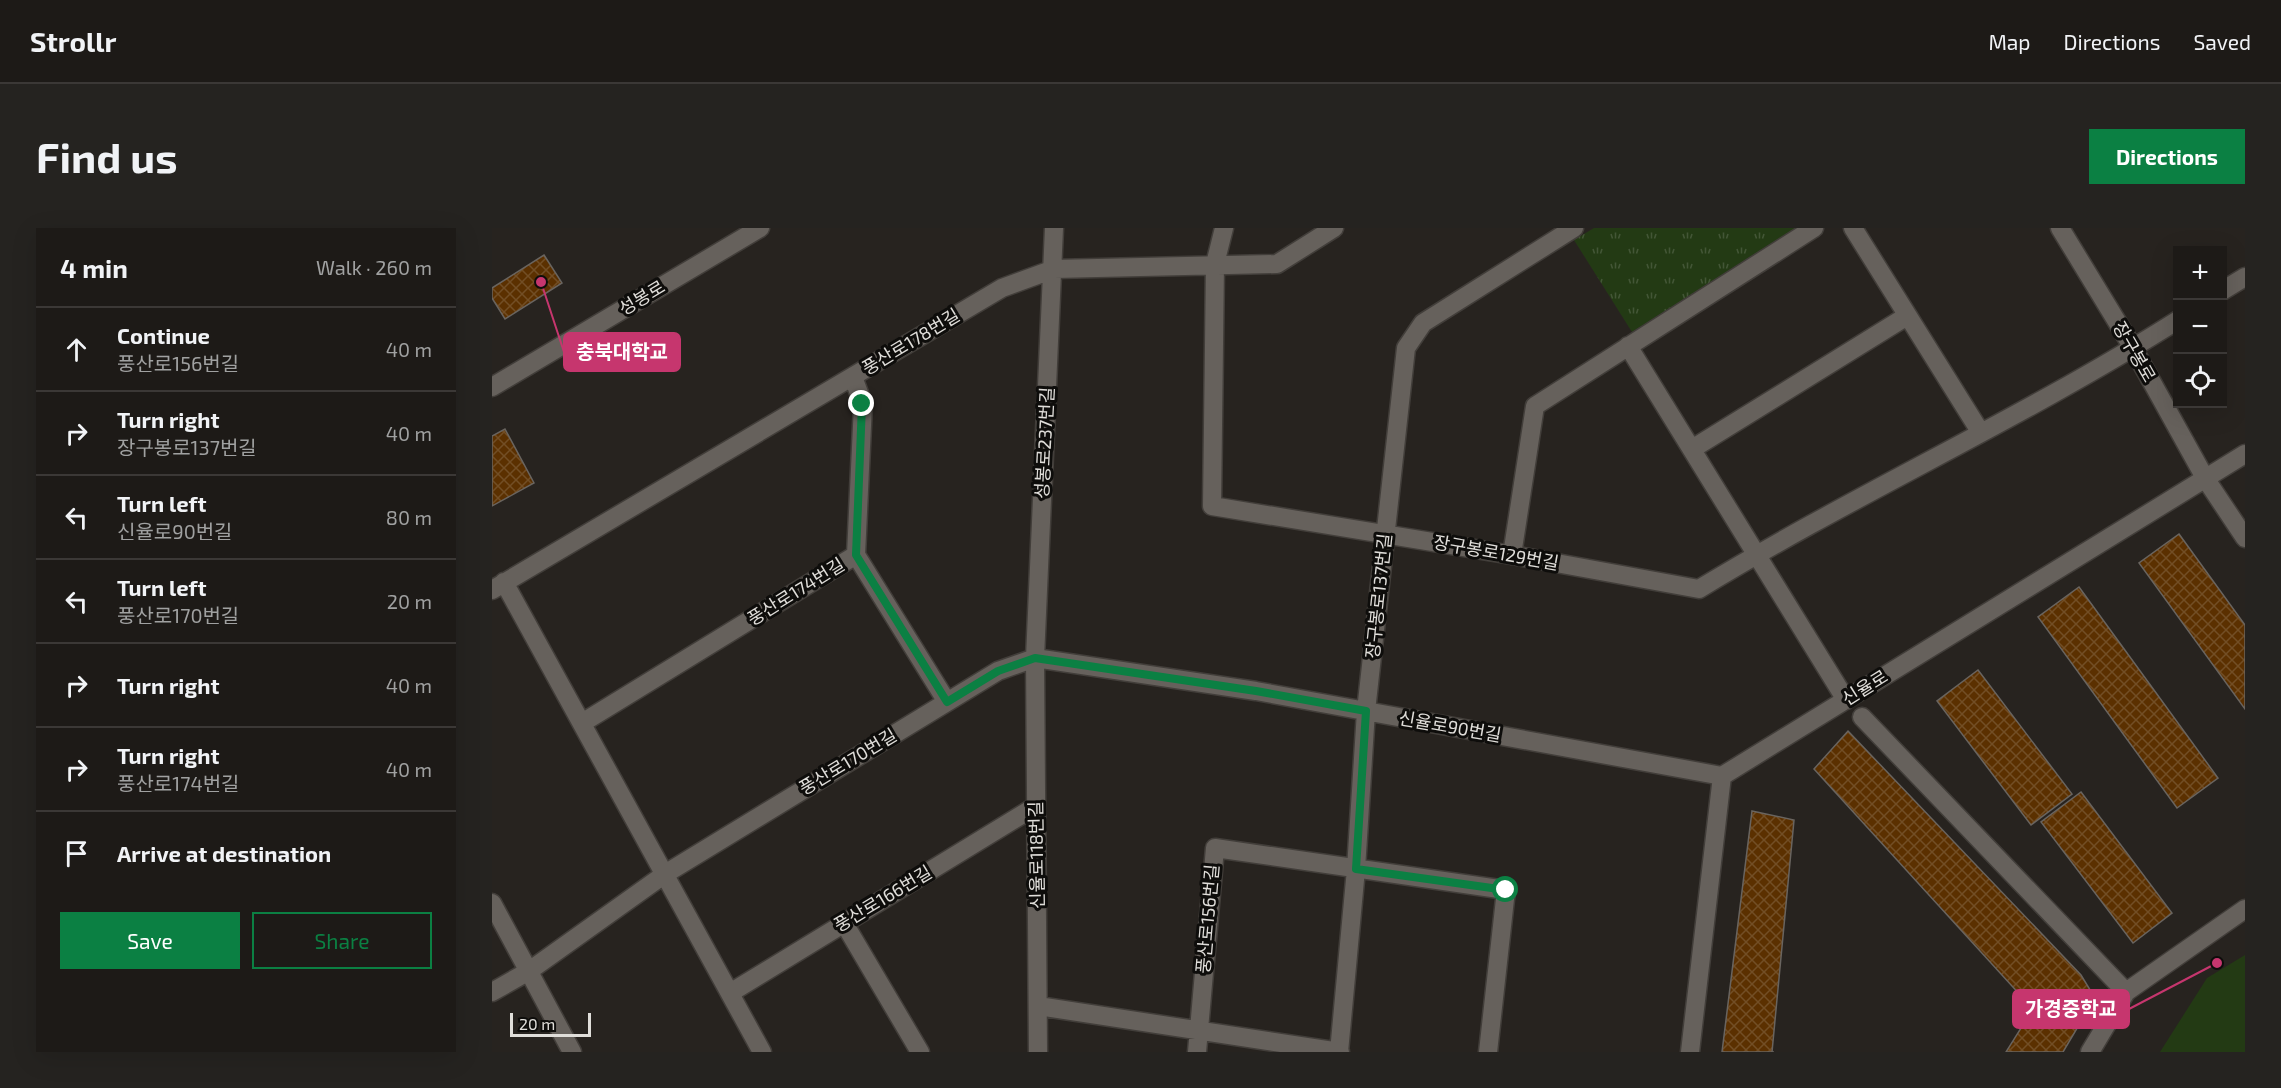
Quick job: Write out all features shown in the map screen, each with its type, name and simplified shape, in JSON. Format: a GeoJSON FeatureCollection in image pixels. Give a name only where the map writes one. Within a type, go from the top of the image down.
{"type":"FeatureCollection","features":[{"type":"Feature","properties":{"kind":"street","name":"성봉로"},"geometry":{"type":"LineString","coordinates":[[492,387],[760,228]]}},
{"type":"Feature","properties":{"kind":"street","name":"성봉로237번길"},"geometry":{"type":"LineString","coordinates":[[1035,658],[1054,269],[1054,228]]}},
{"type":"Feature","properties":{"kind":"street"},"geometry":{"type":"LineString","coordinates":[[1215,264],[1224,228]]}},
{"type":"Feature","properties":{"kind":"street","name":"풍산로178번길"},"geometry":{"type":"LineString","coordinates":[[498,586],[1002,288],[1054,269],[1276,264],[1334,228]]}},
{"type":"Feature","properties":{"kind":"street"},"geometry":{"type":"LineString","coordinates":[[1512,555],[1535,406],[1814,228]]}},
{"type":"Feature","properties":{"kind":"street"},"geometry":{"type":"LineString","coordinates":[[1852,228],[1982,433]]}},
{"type":"Feature","properties":{"kind":"street","name":"장구봉로"},"geometry":{"type":"LineString","coordinates":[[2060,228],[2133,348],[2205,478],[2245,538]]}},
{"type":"Feature","properties":{"kind":"street","name":"장구봉로137번길"},"geometry":{"type":"LineString","coordinates":[[1340,1052],[1356,869],[1366,711],[1406,348],[1423,322],[1566,230]]}},
{"type":"Feature","properties":{"kind":"street","name":"장구봉로129번길"},"geometry":{"type":"LineString","coordinates":[[1215,264],[1212,506],[1512,555],[1699,590],[1758,554],[1982,433],[2173,323]]}},
{"type":"Feature","properties":{"kind":"street"},"geometry":{"type":"LineString","coordinates":[[2227,288],[2245,277]]}},
{"type":"Feature","properties":{"kind":"street"},"geometry":{"type":"LineString","coordinates":[[1692,449],[1907,316]]}},
{"type":"Feature","properties":{"kind":"street"},"geometry":{"type":"LineString","coordinates":[[1628,346],[1846,700]]}},
{"type":"Feature","properties":{"kind":"street","name":"풍산로174번길"},"geometry":{"type":"LineString","coordinates":[[582,723],[856,555],[862,404],[853,377]]}},
{"type":"Feature","properties":{"kind":"street","name":"신율로"},"geometry":{"type":"LineString","coordinates":[[1722,776],[2245,454]]}},
{"type":"Feature","properties":{"kind":"street"},"geometry":{"type":"LineString","coordinates":[[856,555],[947,702]]}},
{"type":"Feature","properties":{"kind":"street"},"geometry":{"type":"LineString","coordinates":[[498,586],[582,723],[762,1052]]}},
{"type":"Feature","properties":{"kind":"street","name":"풍산로170번길"},"geometry":{"type":"LineString","coordinates":[[492,992],[529,971],[665,874],[998,671],[1035,658]]}},
{"type":"Feature","properties":{"kind":"street","name":"신율로90번길"},"geometry":{"type":"LineString","coordinates":[[1035,658],[1256,691],[1722,776]]}},
{"type":"Feature","properties":{"kind":"street","name":"신율로118번길"},"geometry":{"type":"LineString","coordinates":[[1035,658],[1038,1052]]}},
{"type":"Feature","properties":{"kind":"street"},"geometry":{"type":"LineString","coordinates":[[1862,717],[2126,992]]}},
{"type":"Feature","properties":{"kind":"street"},"geometry":{"type":"LineString","coordinates":[[1690,1052],[1722,776]]}},
{"type":"Feature","properties":{"kind":"street","name":"풍산로166번길"},"geometry":{"type":"LineString","coordinates":[[730,993],[1036,806]]}},
{"type":"Feature","properties":{"kind":"street","name":"풍산로156번길"},"geometry":{"type":"LineString","coordinates":[[1197,1052],[1215,848],[1506,890],[1488,1052]]}},
{"type":"Feature","properties":{"kind":"street"},"geometry":{"type":"LineString","coordinates":[[492,903],[572,1052]]}},
{"type":"Feature","properties":{"kind":"street"},"geometry":{"type":"LineString","coordinates":[[2090,1052],[2126,992],[2245,909]]}},
{"type":"Feature","properties":{"kind":"street"},"geometry":{"type":"LineString","coordinates":[[844,923],[920,1052]]}},
{"type":"Feature","properties":{"kind":"street"},"geometry":{"type":"LineString","coordinates":[[1038,1006],[1340,1052]]}},
{"type":"Feature","properties":{"kind":"green space"},"geometry":{"type":"Polygon","coordinates":[[[1594,228],[1796,228],[1632,332],[1574,240],[1594,228]]]}},
{"type":"Feature","properties":{"kind":"green space"},"geometry":{"type":"Polygon","coordinates":[[[2245,955],[2245,1052],[2160,1052],[2207,978],[2245,955]]]}},
{"type":"Feature","properties":{"kind":"building"},"geometry":{"type":"Polygon","coordinates":[[[544,255],[562,283],[505,319],[492,298],[492,288],[544,255]]]}},
{"type":"Feature","properties":{"kind":"building"},"geometry":{"type":"Polygon","coordinates":[[[505,429],[534,483],[492,506],[492,436],[505,429]]]}},
{"type":"Feature","properties":{"kind":"building"},"geometry":{"type":"Polygon","coordinates":[[[2179,534],[2245,625],[2245,709],[2139,563],[2179,534]]]}},
{"type":"Feature","properties":{"kind":"building"},"geometry":{"type":"Polygon","coordinates":[[[2079,587],[2218,778],[2177,808],[2038,617],[2079,587]]]}},
{"type":"Feature","properties":{"kind":"building"},"geometry":{"type":"Polygon","coordinates":[[[1978,670],[2072,794],[2031,825],[1937,701],[1978,670]]]}},
{"type":"Feature","properties":{"kind":"building"},"geometry":{"type":"Polygon","coordinates":[[[1848,731],[2081,975],[2095,998],[2063,1052],[2006,1052],[2033,1009],[1814,769],[1848,731]]]}},
{"type":"Feature","properties":{"kind":"building"},"geometry":{"type":"Polygon","coordinates":[[[2081,792],[2172,913],[2133,943],[2041,822],[2081,792]]]}},
{"type":"Feature","properties":{"kind":"building"},"geometry":{"type":"Polygon","coordinates":[[[1752,811],[1794,820],[1772,1052],[1722,1052],[1752,811]]]}},
{"type":"Feature","properties":{"kind":"place","name":"충북대학교"},"geometry":{"type":"Point","coordinates":[541,282]}},
{"type":"Feature","properties":{"kind":"place","name":"가경중학교"},"geometry":{"type":"Point","coordinates":[2217,963]}},
{"type":"Feature","properties":{"kind":"route"},"geometry":{"type":"LineString","coordinates":[[862,404],[856,555],[947,702],[998,671],[1035,658],[1256,691],[1366,711],[1356,869],[1506,890]]}}]}
